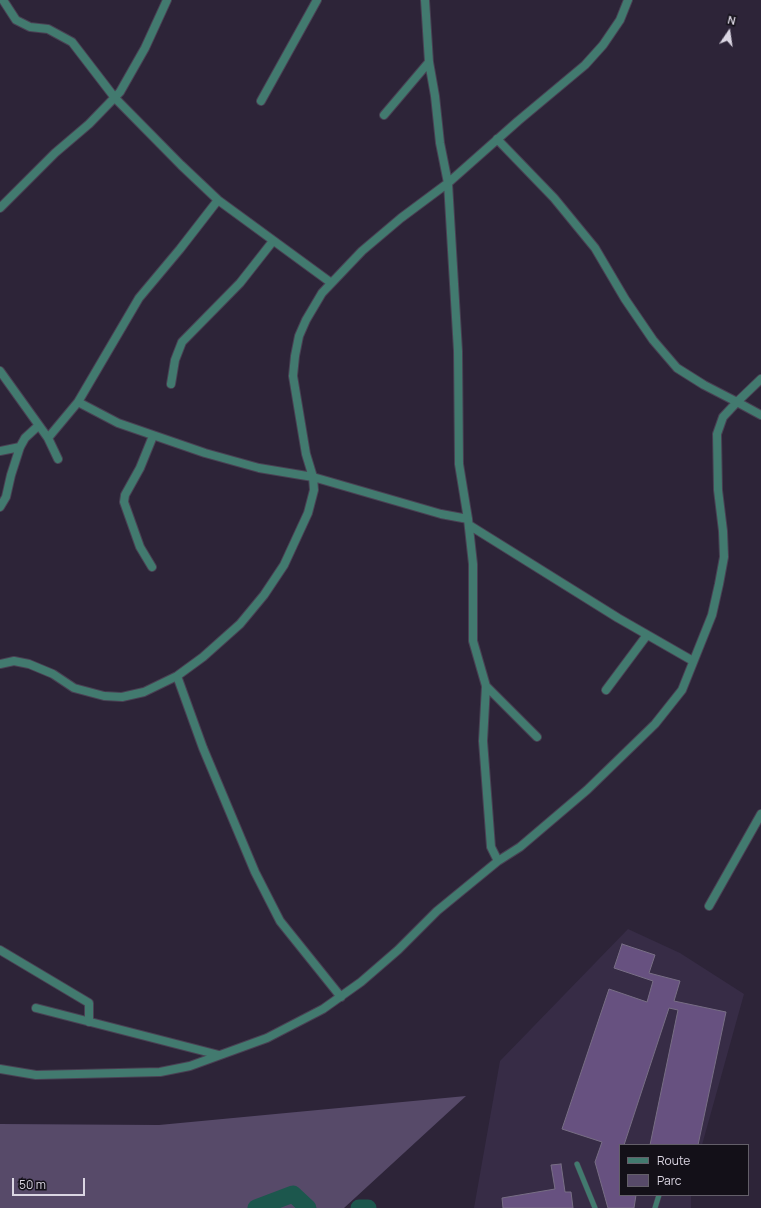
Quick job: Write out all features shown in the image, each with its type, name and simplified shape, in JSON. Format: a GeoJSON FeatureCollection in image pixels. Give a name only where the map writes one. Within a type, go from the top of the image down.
{"type":"FeatureCollection","features":[{"type":"Feature","properties":{"kind":"street"},"geometry":{"type":"LineString","coordinates":[[3,0],[16,20],[30,27],[48,29],[72,42],[115,98],[218,200],[330,282]]}},
{"type":"Feature","properties":{"kind":"street"},"geometry":{"type":"LineString","coordinates":[[0,208],[55,153],[89,124],[115,98],[145,48],[166,0]]}},
{"type":"Feature","properties":{"kind":"street"},"geometry":{"type":"LineString","coordinates":[[261,101],[317,0]]}},
{"type":"Feature","properties":{"kind":"street"},"geometry":{"type":"LineString","coordinates":[[425,0],[428,62],[435,96],[440,144],[448,183],[458,350],[459,464],[473,564],[473,641],[486,686],[483,741],[491,847],[498,861]]}},
{"type":"Feature","properties":{"kind":"street"},"geometry":{"type":"LineString","coordinates":[[0,664],[14,661],[29,664],[53,674],[74,688],[104,696],[122,697],[144,692],[177,676],[203,657],[240,624],[276,577],[300,534],[308,514],[314,490],[313,476],[306,454],[293,376],[299,336],[306,320],[330,282],[362,251],[401,218],[448,183],[497,139],[585,65],[603,45],[620,20],[628,0]]}},
{"type":"Feature","properties":{"kind":"street"},"geometry":{"type":"LineString","coordinates":[[384,115],[428,62]]}},
{"type":"Feature","properties":{"kind":"street"},"geometry":{"type":"LineString","coordinates":[[497,139],[554,198],[595,248],[625,299],[652,340],[677,368],[704,385],[761,415]]}},
{"type":"Feature","properties":{"kind":"street"},"geometry":{"type":"LineString","coordinates":[[48,438],[78,402],[139,298],[218,200]]}},
{"type":"Feature","properties":{"kind":"street"},"geometry":{"type":"LineString","coordinates":[[171,384],[175,360],[182,342],[240,283],[273,241]]}},
{"type":"Feature","properties":{"kind":"street"},"geometry":{"type":"LineString","coordinates":[[0,371],[48,438],[58,459]]}},
{"type":"Feature","properties":{"kind":"street"},"geometry":{"type":"LineString","coordinates":[[0,1069],[36,1075],[160,1072],[190,1066],[267,1038],[294,1025],[341,997],[398,950],[437,911],[498,861],[520,847],[587,790],[656,724],[682,690],[712,615],[724,557],[716,455],[717,434],[723,416],[761,379]]}},
{"type":"Feature","properties":{"kind":"street"},"geometry":{"type":"LineString","coordinates":[[78,402],[118,423],[152,436],[259,468],[313,476],[468,522],[647,635],[693,661]]}},
{"type":"Feature","properties":{"kind":"street"},"geometry":{"type":"LineString","coordinates":[[0,507],[6,497],[20,447],[25,438],[38,426]]}},
{"type":"Feature","properties":{"kind":"street"},"geometry":{"type":"LineString","coordinates":[[152,436],[140,468],[125,495],[124,502],[140,548],[152,567]]}},
{"type":"Feature","properties":{"kind":"street"},"geometry":{"type":"LineString","coordinates":[[0,451],[20,447]]}},
{"type":"Feature","properties":{"kind":"street"},"geometry":{"type":"LineString","coordinates":[[606,690],[647,635]]}},
{"type":"Feature","properties":{"kind":"street"},"geometry":{"type":"LineString","coordinates":[[177,676],[203,748],[262,886],[280,921],[341,997]]}},
{"type":"Feature","properties":{"kind":"street"},"geometry":{"type":"LineString","coordinates":[[486,686],[537,737]]}},
{"type":"Feature","properties":{"kind":"street"},"geometry":{"type":"LineString","coordinates":[[709,906],[761,814]]}},
{"type":"Feature","properties":{"kind":"street"},"geometry":{"type":"LineString","coordinates":[[0,950],[89,1003],[89,1022]]}},
{"type":"Feature","properties":{"kind":"street"},"geometry":{"type":"LineString","coordinates":[[36,1008],[219,1055]]}},
{"type":"Feature","properties":{"kind":"lane"},"geometry":{"type":"LineString","coordinates":[[577,1164],[595,1208]]}},
{"type":"Feature","properties":{"kind":"lane"},"geometry":{"type":"LineString","coordinates":[[656,1208],[659,1196]]}},
{"type":"Feature","properties":{"kind":"shaded area"},"geometry":{"type":"Polygon","coordinates":[[[628,929],[680,953],[744,994],[702,1144],[619,1144],[619,1196],[691,1196],[691,1208],[474,1208],[500,1061],[628,929]]]}},
{"type":"Feature","properties":{"kind":"green space"},"geometry":{"type":"Polygon","coordinates":[[[466,1096],[344,1208],[0,1208],[0,1124],[159,1125],[466,1096]]]}},
{"type":"Feature","properties":{"kind":"building"},"geometry":{"type":"Polygon","coordinates":[[[622,944],[655,955],[649,973],[680,981],[674,1001],[726,1012],[698,1144],[650,1144],[678,1010],[669,1008],[624,1144],[619,1144],[619,1196],[636,1196],[634,1208],[608,1208],[595,1162],[602,1142],[562,1129],[609,989],[647,1002],[653,981],[614,968],[622,944]]]}},
{"type":"Feature","properties":{"kind":"building"},"geometry":{"type":"Polygon","coordinates":[[[561,1164],[565,1192],[571,1192],[573,1208],[503,1208],[502,1198],[555,1189],[551,1165],[561,1164]]]}},
{"type":"Feature","properties":{"kind":"waterway"},"geometry":{"type":"LineString","coordinates":[[256,1208],[293,1194],[308,1208]]}},
{"type":"Feature","properties":{"kind":"waterway"},"geometry":{"type":"LineString","coordinates":[[359,1208],[368,1208]]}}]}
